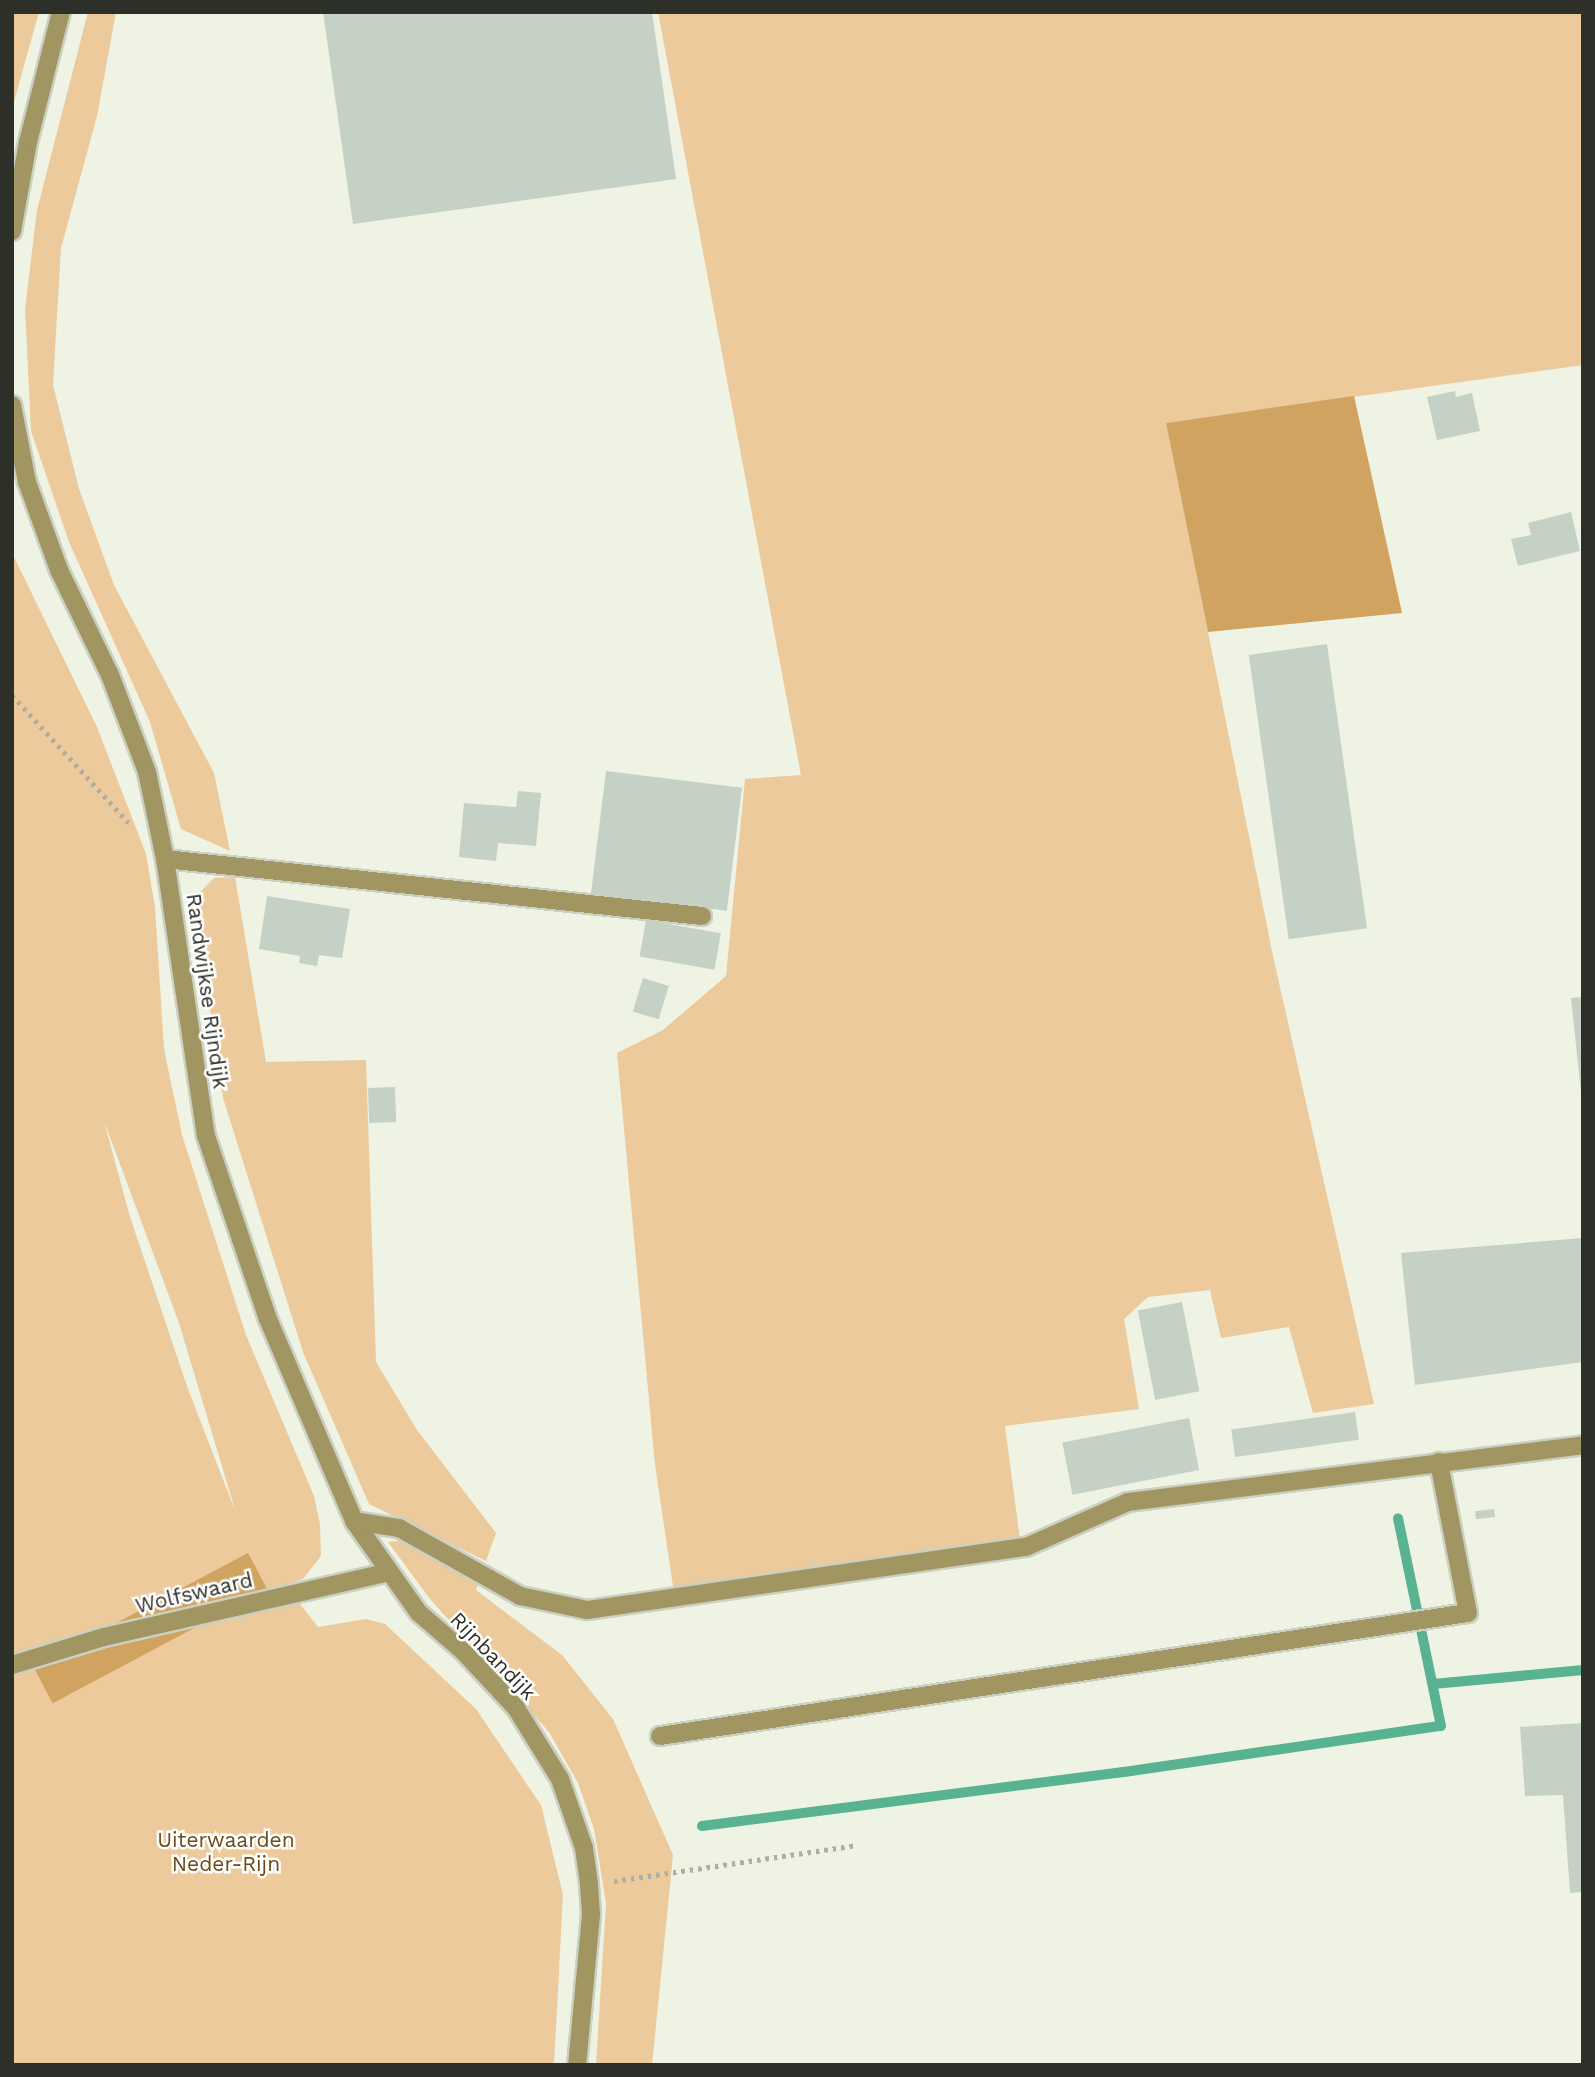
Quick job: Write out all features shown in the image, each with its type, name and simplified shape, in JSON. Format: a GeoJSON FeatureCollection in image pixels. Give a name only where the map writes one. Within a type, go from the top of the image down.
{"type":"FeatureCollection","features":[{"type":"Feature","properties":{"kind":"street"},"geometry":{"type":"LineString","coordinates":[[12,231],[28,142],[61,12]]}},
{"type":"Feature","properties":{"kind":"street","name":"Randwijkse Rijndijk"},"geometry":{"type":"LineString","coordinates":[[12,405],[27,482],[59,570],[110,675],[147,772],[165,859],[206,1136],[268,1319],[354,1521],[388,1572]]}},
{"type":"Feature","properties":{"kind":"street"},"geometry":{"type":"LineString","coordinates":[[165,859],[702,916]]}},
{"type":"Feature","properties":{"kind":"street"},"geometry":{"type":"LineString","coordinates":[[354,1521],[399,1528],[520,1596],[587,1610],[1026,1547],[1128,1502],[1583,1445]]}},
{"type":"Feature","properties":{"kind":"street"},"geometry":{"type":"LineString","coordinates":[[660,1736],[1405,1625],[1468,1613],[1439,1462]]}},
{"type":"Feature","properties":{"kind":"street","name":"Wolfswaard"},"geometry":{"type":"LineString","coordinates":[[12,1665],[104,1637],[388,1572]]}},
{"type":"Feature","properties":{"kind":"street","name":"Rijnbandijk"},"geometry":{"type":"LineString","coordinates":[[388,1572],[419,1613],[464,1652],[523,1720],[560,1779],[584,1848],[591,1915],[577,2065]]}},
{"type":"Feature","properties":{"kind":"path"},"geometry":{"type":"LineString","coordinates":[[12,695],[165,859]]}},
{"type":"Feature","properties":{"kind":"path"},"geometry":{"type":"LineString","coordinates":[[589,1885],[857,1845]]}},
{"type":"Feature","properties":{"kind":"green space"},"geometry":{"type":"Polygon","coordinates":[[[12,12],[39,12],[12,109],[12,12]]]}},
{"type":"Feature","properties":{"kind":"green space"},"geometry":{"type":"Polygon","coordinates":[[[88,12],[116,12],[97,116],[61,248],[53,385],[79,489],[114,585],[214,773],[230,851],[181,829],[150,722],[69,542],[31,431],[25,309],[37,210],[88,12]]]}},
{"type":"Feature","properties":{"kind":"green space"},"geometry":{"type":"Polygon","coordinates":[[[658,12],[1583,12],[1583,365],[1166,423],[1273,956],[1374,1404],[1313,1413],[1289,1327],[1221,1338],[1210,1290],[1148,1297],[1124,1319],[1139,1409],[1005,1426],[1021,1547],[674,1593],[655,1465],[617,1053],[663,1030],[726,976],[745,779],[801,775],[658,12]]]}},
{"type":"Feature","properties":{"kind":"green space","name":"Uiterwaarden Neder-Rijn"},"geometry":{"type":"Polygon","coordinates":[[[12,553],[97,727],[146,854],[155,907],[164,1049],[182,1135],[246,1335],[314,1496],[320,1524],[321,1556],[303,1579],[285,1585],[318,1627],[366,1619],[385,1624],[476,1709],[541,1805],[563,1895],[554,2065],[12,2065],[12,553]],[[104,1121],[130,1217],[188,1389],[236,1513],[179,1323],[104,1121]]]}},
{"type":"Feature","properties":{"kind":"green space"},"geometry":{"type":"Polygon","coordinates":[[[235,877],[266,1062],[366,1060],[376,1362],[417,1430],[496,1533],[486,1561],[369,1504],[303,1352],[223,1098],[194,898],[214,878],[235,877]]]}},
{"type":"Feature","properties":{"kind":"green space"},"geometry":{"type":"Polygon","coordinates":[[[399,1541],[479,1583],[476,1590],[562,1655],[613,1719],[673,1855],[652,2065],[596,2065],[606,1903],[594,1829],[578,1783],[549,1732],[430,1599],[388,1542],[399,1541]]]}},
{"type":"Feature","properties":{"kind":"shaded area"},"geometry":{"type":"Polygon","coordinates":[[[1354,396],[1402,613],[1208,632],[1166,423],[1354,396]]]}},
{"type":"Feature","properties":{"kind":"shaded area"},"geometry":{"type":"Polygon","coordinates":[[[248,1553],[267,1589],[53,1703],[33,1667],[248,1553]]]}},
{"type":"Feature","properties":{"kind":"building"},"geometry":{"type":"Polygon","coordinates":[[[323,12],[652,12],[676,179],[353,224],[323,12]]]}},
{"type":"Feature","properties":{"kind":"building"},"geometry":{"type":"Polygon","coordinates":[[[1455,391],[1456,397],[1472,393],[1480,431],[1437,440],[1427,397],[1455,391]]]}},
{"type":"Feature","properties":{"kind":"building"},"geometry":{"type":"Polygon","coordinates":[[[1571,512],[1580,551],[1518,566],[1511,539],[1531,535],[1528,523],[1571,512]]]}},
{"type":"Feature","properties":{"kind":"building"},"geometry":{"type":"Polygon","coordinates":[[[1327,644],[1367,928],[1289,939],[1249,655],[1327,644]]]}},
{"type":"Feature","properties":{"kind":"building"},"geometry":{"type":"Polygon","coordinates":[[[606,771],[742,788],[727,911],[591,894],[606,771]]]}},
{"type":"Feature","properties":{"kind":"building"},"geometry":{"type":"Polygon","coordinates":[[[518,791],[541,793],[536,846],[498,843],[496,861],[459,857],[464,803],[516,807],[518,791]]]}},
{"type":"Feature","properties":{"kind":"building"},"geometry":{"type":"Polygon","coordinates":[[[267,896],[350,909],[342,958],[319,955],[317,966],[299,963],[300,956],[259,949],[267,896]]]}},
{"type":"Feature","properties":{"kind":"building"},"geometry":{"type":"Polygon","coordinates":[[[646,920],[721,933],[714,970],[640,956],[646,920]]]}},
{"type":"Feature","properties":{"kind":"building"},"geometry":{"type":"Polygon","coordinates":[[[643,978],[669,986],[659,1019],[633,1011],[643,978]]]}},
{"type":"Feature","properties":{"kind":"building"},"geometry":{"type":"Polygon","coordinates":[[[1583,997],[1583,1092],[1581,1092],[1571,998],[1583,997]]]}},
{"type":"Feature","properties":{"kind":"building"},"geometry":{"type":"Polygon","coordinates":[[[395,1087],[396,1122],[369,1123],[368,1088],[395,1087]]]}},
{"type":"Feature","properties":{"kind":"building"},"geometry":{"type":"Polygon","coordinates":[[[1583,1238],[1583,1362],[1415,1385],[1401,1253],[1583,1238]]]}},
{"type":"Feature","properties":{"kind":"building"},"geometry":{"type":"Polygon","coordinates":[[[1182,1302],[1199,1391],[1155,1400],[1138,1311],[1182,1302]]]}},
{"type":"Feature","properties":{"kind":"building"},"geometry":{"type":"Polygon","coordinates":[[[1355,1412],[1359,1440],[1235,1457],[1231,1429],[1355,1412]]]}},
{"type":"Feature","properties":{"kind":"building"},"geometry":{"type":"Polygon","coordinates":[[[1189,1418],[1199,1470],[1072,1495],[1062,1443],[1189,1418]]]}},
{"type":"Feature","properties":{"kind":"building"},"geometry":{"type":"Polygon","coordinates":[[[1494,1509],[1495,1517],[1476,1519],[1475,1511],[1494,1509]]]}},
{"type":"Feature","properties":{"kind":"building"},"geometry":{"type":"Polygon","coordinates":[[[1583,1723],[1583,1892],[1570,1893],[1563,1795],[1525,1796],[1520,1727],[1583,1723]]]}},
{"type":"Feature","properties":{"kind":"waterway"},"geometry":{"type":"LineString","coordinates":[[702,1826],[1124,1772],[1441,1726],[1398,1518]]}},
{"type":"Feature","properties":{"kind":"waterway"},"geometry":{"type":"LineString","coordinates":[[1433,1684],[1583,1670]]}}]}
